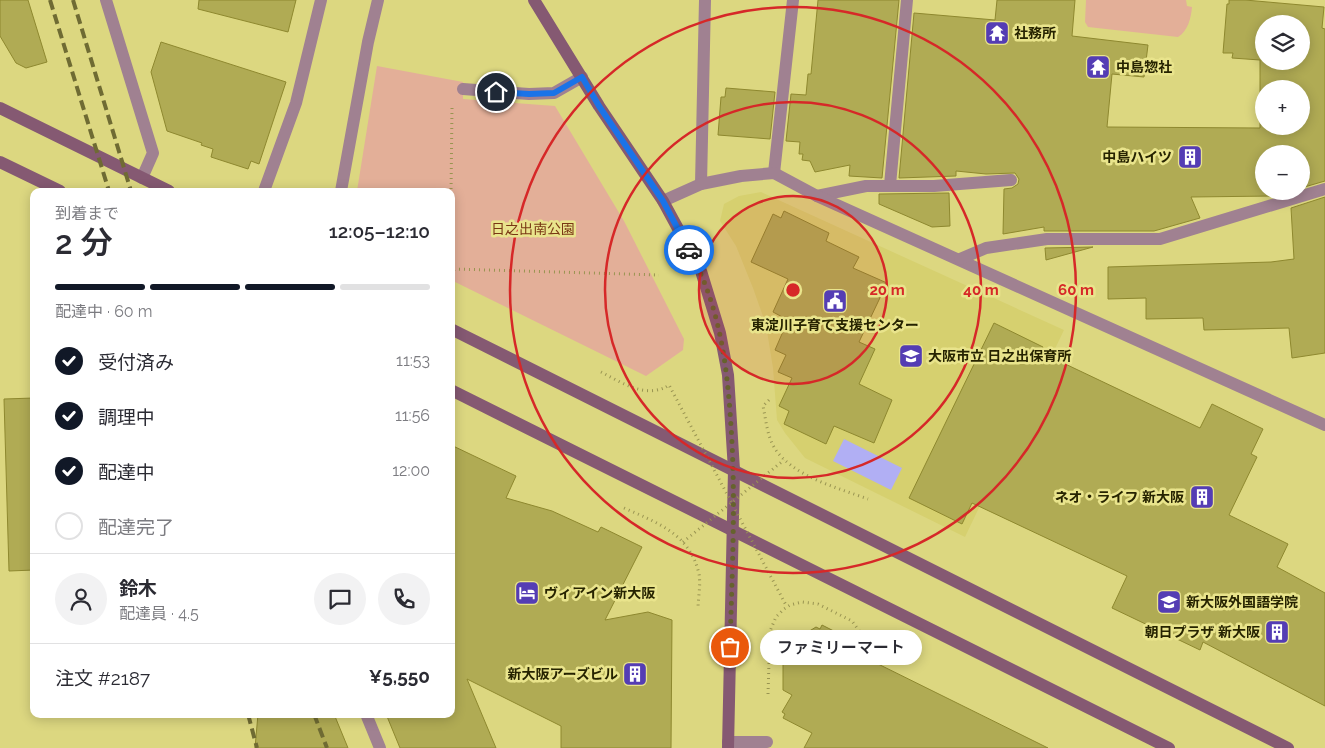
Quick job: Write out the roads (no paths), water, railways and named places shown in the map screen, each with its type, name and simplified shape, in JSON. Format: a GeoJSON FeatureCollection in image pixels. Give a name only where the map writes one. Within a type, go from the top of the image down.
{"type":"FeatureCollection","features":[{"type":"Feature","properties":{"kind":"street"},"geometry":{"type":"LineString","coordinates":[[106,0],[153,153],[142,178]]}},
{"type":"Feature","properties":{"kind":"street"},"geometry":{"type":"LineString","coordinates":[[265,188],[296,102],[322,0]]}},
{"type":"Feature","properties":{"kind":"street"},"geometry":{"type":"LineString","coordinates":[[341,188],[368,42],[378,0]]}},
{"type":"Feature","properties":{"kind":"street"},"geometry":{"type":"LineString","coordinates":[[534,0],[599,106],[663,201],[701,271],[720,333],[728,375],[734,470],[728,745],[767,742]]}},
{"type":"Feature","properties":{"kind":"street"},"geometry":{"type":"LineString","coordinates":[[702,184],[705,0]]}},
{"type":"Feature","properties":{"kind":"street"},"geometry":{"type":"LineString","coordinates":[[774,173],[793,0]]}},
{"type":"Feature","properties":{"kind":"street"},"geometry":{"type":"LineString","coordinates":[[890,186],[907,0]]}},
{"type":"Feature","properties":{"kind":"street"},"geometry":{"type":"LineString","coordinates":[[463,89],[529,94],[554,93],[582,77]]}},
{"type":"Feature","properties":{"kind":"street"},"geometry":{"type":"LineString","coordinates":[[0,108],[163,188]]}},
{"type":"Feature","properties":{"kind":"street"},"geometry":{"type":"LineString","coordinates":[[0,162],[54,188]]}},
{"type":"Feature","properties":{"kind":"street"},"geometry":{"type":"LineString","coordinates":[[663,201],[702,184],[741,176],[774,173],[817,196],[1325,425]]}},
{"type":"Feature","properties":{"kind":"street"},"geometry":{"type":"LineString","coordinates":[[817,196],[866,186],[934,186],[1011,180]]}},
{"type":"Feature","properties":{"kind":"street"},"geometry":{"type":"LineString","coordinates":[[960,259],[986,248],[1047,239],[1160,239],[1325,189]]}},
{"type":"Feature","properties":{"kind":"street"},"geometry":{"type":"LineString","coordinates":[[455,331],[1288,748]]}},
{"type":"Feature","properties":{"kind":"street"},"geometry":{"type":"LineString","coordinates":[[455,392],[1169,748]]}},
{"type":"Feature","properties":{"kind":"street"},"geometry":{"type":"LineString","coordinates":[[368,718],[380,748]]}},
{"type":"Feature","properties":{"kind":"water"},"geometry":{"type":"Polygon","coordinates":[[[844,439],[902,468],[891,490],[833,461],[844,439]]]}},
{"type":"Feature","properties":{"kind":"railway"},"geometry":{"type":"LineString","coordinates":[[50,0],[108,188]]}},
{"type":"Feature","properties":{"kind":"railway"},"geometry":{"type":"LineString","coordinates":[[73,0],[130,188]]}},
{"type":"Feature","properties":{"kind":"railway"},"geometry":{"type":"LineString","coordinates":[[249,718],[257,748]]}},
{"type":"Feature","properties":{"kind":"railway"},"geometry":{"type":"LineString","coordinates":[[316,718],[327,748]]}},
{"type":"Feature","properties":{"kind":"place","name":"社務所"},"geometry":{"type":"Point","coordinates":[997,33]}},
{"type":"Feature","properties":{"kind":"place","name":"中島惣社"},"geometry":{"type":"Point","coordinates":[1098,67]}},
{"type":"Feature","properties":{"kind":"place","name":"中島ハイツ"},"geometry":{"type":"Point","coordinates":[1190,157]}},
{"type":"Feature","properties":{"kind":"place","name":"東淀川子育て支援センター"},"geometry":{"type":"Point","coordinates":[835,301]}},
{"type":"Feature","properties":{"kind":"place","name":"大阪市立 日之出保育所"},"geometry":{"type":"Point","coordinates":[911,356]}},
{"type":"Feature","properties":{"kind":"place","name":"ネオ・ライフ 新大阪"},"geometry":{"type":"Point","coordinates":[1202,497]}},
{"type":"Feature","properties":{"kind":"place","name":"ヴィアイン新大阪"},"geometry":{"type":"Point","coordinates":[527,593]}},
{"type":"Feature","properties":{"kind":"place","name":"新大阪外国語学院"},"geometry":{"type":"Point","coordinates":[1169,602]}},
{"type":"Feature","properties":{"kind":"place","name":"朝日プラザ 新大阪"},"geometry":{"type":"Point","coordinates":[1277,632]}},
{"type":"Feature","properties":{"kind":"place","name":"ファミリーマート"},"geometry":{"type":"Point","coordinates":[730,647]}},
{"type":"Feature","properties":{"kind":"place","name":"新大阪アーズビル"},"geometry":{"type":"Point","coordinates":[635,674]}},
{"type":"Feature","properties":{"kind":"park label","name":"日之出南公園"},"geometry":{"type":"Point","coordinates":[533,229]}}]}
